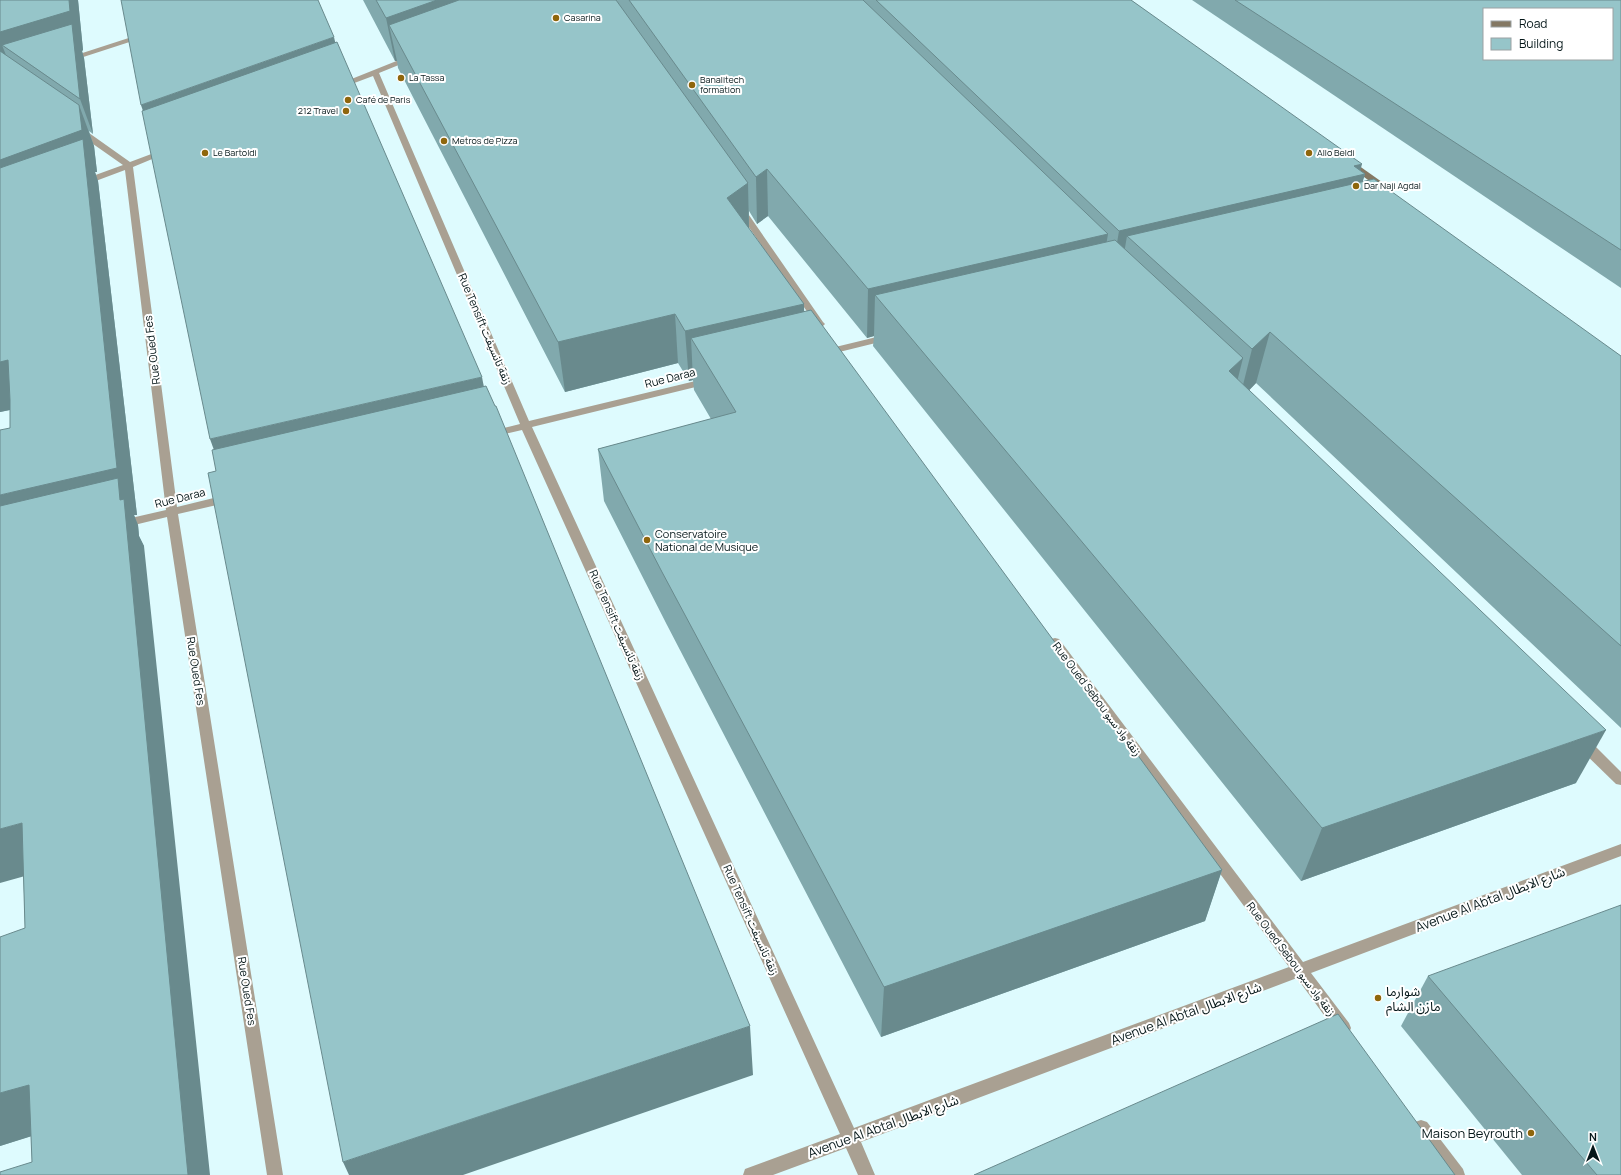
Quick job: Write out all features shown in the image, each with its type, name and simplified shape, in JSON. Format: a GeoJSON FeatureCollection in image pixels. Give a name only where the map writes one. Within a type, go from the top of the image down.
{"type":"FeatureCollection","features":[{"type":"Feature","properties":{"kind":"street"},"geometry":{"type":"LineString","coordinates":[[58,62],[155,32]]}},
{"type":"Feature","properties":{"kind":"street"},"geometry":{"type":"LineString","coordinates":[[330,89],[420,56]]}},
{"type":"Feature","properties":{"kind":"street","name":"Rue Tensift زنقة تانسيفت"},"geometry":{"type":"LineString","coordinates":[[375,72],[526,426],[867,1175]]}},
{"type":"Feature","properties":{"kind":"street"},"geometry":{"type":"LineString","coordinates":[[71,124],[129,165]]}},
{"type":"Feature","properties":{"kind":"street"},"geometry":{"type":"LineString","coordinates":[[72,186],[174,148]]}},
{"type":"Feature","properties":{"kind":"street"},"geometry":{"type":"LineString","coordinates":[[1343,158],[1392,193]]}},
{"type":"Feature","properties":{"kind":"street","name":"Rue Oued Fes"},"geometry":{"type":"LineString","coordinates":[[129,165],[172,512],[276,1175]]}},
{"type":"Feature","properties":{"kind":"street"},"geometry":{"type":"LineString","coordinates":[[731,194],[847,363]]}},
{"type":"Feature","properties":{"kind":"street"},"geometry":{"type":"LineString","coordinates":[[815,355],[900,335]]}},
{"type":"Feature","properties":{"kind":"street","name":"Rue Daraa"},"geometry":{"type":"LineString","coordinates":[[480,437],[716,380]]}},
{"type":"Feature","properties":{"kind":"street","name":"Rue Daraa"},"geometry":{"type":"LineString","coordinates":[[112,527],[241,495]]}},
{"type":"Feature","properties":{"kind":"street","name":"Rue Oued Sebou زنقة واد سبو"},"geometry":{"type":"LineString","coordinates":[[1047,631],[1299,971],[1352,1039]]}},
{"type":"Feature","properties":{"kind":"street"},"geometry":{"type":"LineString","coordinates":[[1576,736],[1621,780]]}},
{"type":"Feature","properties":{"kind":"street","name":"Avenue Al Abtal شارع الابطال"},"geometry":{"type":"LineString","coordinates":[[751,1175],[1621,850]]}},
{"type":"Feature","properties":{"kind":"street"},"geometry":{"type":"LineString","coordinates":[[1414,1119],[1457,1175]]}},
{"type":"Feature","properties":{"kind":"building"},"geometry":{"type":"Polygon","coordinates":[[[0,0],[69,0],[70,11],[0,32],[0,0]]]}},
{"type":"Feature","properties":{"kind":"building"},"geometry":{"type":"Polygon","coordinates":[[[121,0],[318,0],[334,37],[141,105],[121,0]]]}},
{"type":"Feature","properties":{"kind":"building"},"geometry":{"type":"Polygon","coordinates":[[[376,0],[437,0],[386,18],[376,0]]]}},
{"type":"Feature","properties":{"kind":"building"},"geometry":{"type":"Polygon","coordinates":[[[459,0],[616,0],[748,183],[727,198],[804,304],[685,331],[675,314],[558,342],[389,25],[459,0]]]}},
{"type":"Feature","properties":{"kind":"building"},"geometry":{"type":"Polygon","coordinates":[[[629,0],[863,0],[1108,234],[868,289],[767,169],[756,177],[629,0]]]}},
{"type":"Feature","properties":{"kind":"building"},"geometry":{"type":"Polygon","coordinates":[[[876,0],[1131,0],[1362,164],[1354,166],[1365,174],[1119,231],[876,0]]]}},
{"type":"Feature","properties":{"kind":"building"},"geometry":{"type":"Polygon","coordinates":[[[1235,0],[1621,0],[1621,250],[1235,0]]]}},
{"type":"Feature","properties":{"kind":"building"},"geometry":{"type":"Polygon","coordinates":[[[72,24],[80,99],[2,45],[72,24]]]}},
{"type":"Feature","properties":{"kind":"building"},"geometry":{"type":"Polygon","coordinates":[[[337,42],[482,377],[210,439],[142,111],[337,42]]]}},
{"type":"Feature","properties":{"kind":"building"},"geometry":{"type":"Polygon","coordinates":[[[0,51],[79,105],[82,130],[0,160],[0,51]]]}},
{"type":"Feature","properties":{"kind":"building"},"geometry":{"type":"Polygon","coordinates":[[[83,139],[117,468],[0,495],[0,430],[10,428],[10,400],[8,360],[0,362],[0,168],[83,139]]]}},
{"type":"Feature","properties":{"kind":"building"},"geometry":{"type":"Polygon","coordinates":[[[1374,179],[1621,356],[1621,646],[1270,332],[1252,349],[1127,236],[1374,179]]]}},
{"type":"Feature","properties":{"kind":"building"},"geometry":{"type":"Polygon","coordinates":[[[1115,240],[1243,358],[1229,371],[1606,730],[1322,828],[875,295],[1115,240]]]}},
{"type":"Feature","properties":{"kind":"building"},"geometry":{"type":"Polygon","coordinates":[[[811,310],[1222,870],[884,987],[662,572],[598,449],[736,412],[691,338],[811,310]]]}},
{"type":"Feature","properties":{"kind":"building"},"geometry":{"type":"Polygon","coordinates":[[[486,386],[496,406],[750,1026],[343,1162],[208,473],[216,471],[212,450],[486,386]]]}},
{"type":"Feature","properties":{"kind":"building"},"geometry":{"type":"Polygon","coordinates":[[[118,478],[120,500],[124,499],[188,1175],[0,1175],[0,1172],[32,1162],[29,1085],[0,1093],[0,937],[25,928],[22,823],[0,829],[0,506],[118,478]]]}},
{"type":"Feature","properties":{"kind":"building"},"geometry":{"type":"Polygon","coordinates":[[[1621,905],[1621,1175],[1597,1175],[1428,976],[1621,905]]]}},
{"type":"Feature","properties":{"kind":"building"},"geometry":{"type":"Polygon","coordinates":[[[1338,1014],[1455,1175],[974,1175],[1338,1014]]]}},
{"type":"Feature","properties":{"kind":"place","name":"Casarina"},"geometry":{"type":"Point","coordinates":[556,18]}},
{"type":"Feature","properties":{"kind":"place","name":"La Tassa"},"geometry":{"type":"Point","coordinates":[401,78]}},
{"type":"Feature","properties":{"kind":"place","name":"Banalitech formation"},"geometry":{"type":"Point","coordinates":[692,85]}},
{"type":"Feature","properties":{"kind":"place","name":"Café de Paris"},"geometry":{"type":"Point","coordinates":[348,100]}},
{"type":"Feature","properties":{"kind":"place","name":"212 Travel"},"geometry":{"type":"Point","coordinates":[346,111]}},
{"type":"Feature","properties":{"kind":"place","name":"Metros de Pizza"},"geometry":{"type":"Point","coordinates":[444,141]}},
{"type":"Feature","properties":{"kind":"place","name":"Le Bartoldi"},"geometry":{"type":"Point","coordinates":[205,153]}},
{"type":"Feature","properties":{"kind":"place","name":"Allo Beldi"},"geometry":{"type":"Point","coordinates":[1309,153]}},
{"type":"Feature","properties":{"kind":"place","name":"Dar Naji Agdal"},"geometry":{"type":"Point","coordinates":[1356,186]}},
{"type":"Feature","properties":{"kind":"place","name":"Conservatoire National de Musique"},"geometry":{"type":"Point","coordinates":[647,540]}},
{"type":"Feature","properties":{"kind":"place","name":"شوارما مازن الشام"},"geometry":{"type":"Point","coordinates":[1378,998]}},
{"type":"Feature","properties":{"kind":"place","name":"Maison Beyrouth"},"geometry":{"type":"Point","coordinates":[1531,1133]}}]}
